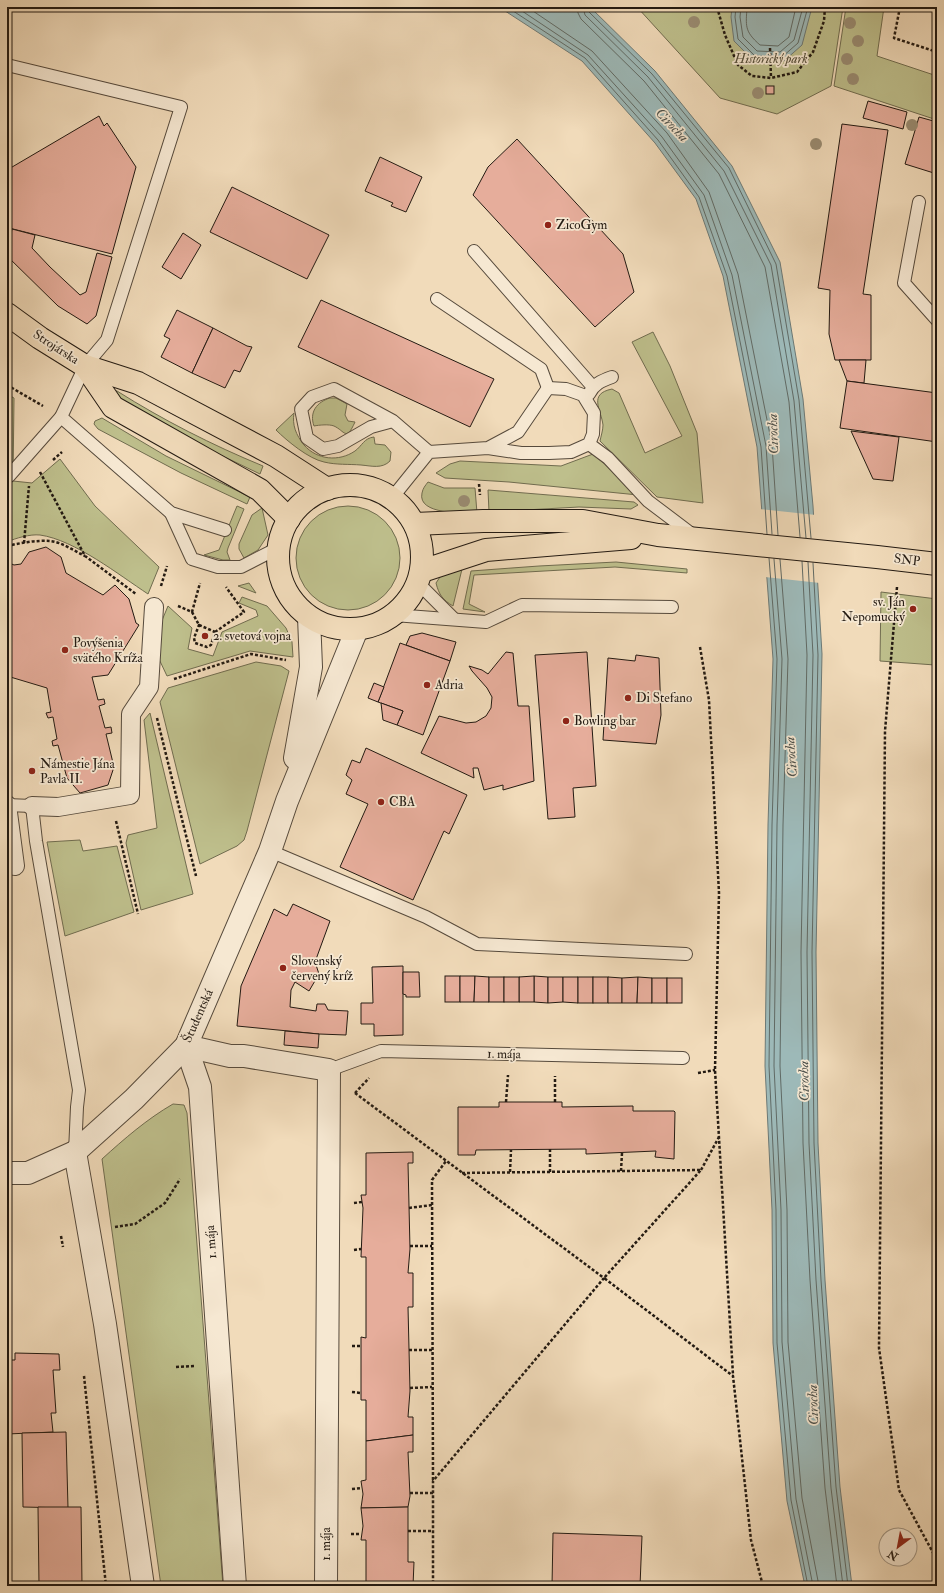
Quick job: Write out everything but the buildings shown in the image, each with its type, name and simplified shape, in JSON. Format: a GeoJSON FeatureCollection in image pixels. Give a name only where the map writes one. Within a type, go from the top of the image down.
{"type":"FeatureCollection","features":[{"type":"Feature","properties":{"kind":"main road","name":"Strojárska"},"geometry":{"type":"LineString","coordinates":[[7,314],[40,338],[85,366]]}},
{"type":"Feature","properties":{"kind":"main road"},"geometry":{"type":"LineString","coordinates":[[85,366],[138,383],[276,456],[327,489]]}},
{"type":"Feature","properties":{"kind":"main road"},"geometry":{"type":"LineString","coordinates":[[85,366],[113,407],[260,490],[289,519]]}},
{"type":"Feature","properties":{"kind":"main road"},"geometry":{"type":"LineString","coordinates":[[344,485],[360,485],[377,490],[392,498],[405,510],[415,524],[422,547],[420,577],[412,595],[404,606],[394,615],[377,624],[357,629],[345,630],[332,627],[309,617],[297,606],[288,594],[281,579],[278,564],[278,548],[282,533],[289,519],[299,506],[312,496],[327,489],[344,485]]}},
{"type":"Feature","properties":{"kind":"main road"},"geometry":{"type":"LineString","coordinates":[[415,524],[484,521],[583,521],[658,535],[699,540]]}},
{"type":"Feature","properties":{"kind":"main road"},"geometry":{"type":"LineString","coordinates":[[420,577],[486,550],[658,535]]}},
{"type":"Feature","properties":{"kind":"main road","name":"SNP"},"geometry":{"type":"LineString","coordinates":[[699,540],[877,556],[937,564]]}},
{"type":"Feature","properties":{"kind":"street"},"geometry":{"type":"LineString","coordinates":[[32,806],[58,807],[130,795],[131,714],[149,687],[161,601]]}},
{"type":"Feature","properties":{"kind":"street"},"geometry":{"type":"LineString","coordinates":[[287,801],[311,667],[309,617]]}},
{"type":"Feature","properties":{"kind":"street"},"geometry":{"type":"LineString","coordinates":[[287,801],[357,629]]}},
{"type":"Feature","properties":{"kind":"street","name":"Študentská"},"geometry":{"type":"LineString","coordinates":[[7,1173],[28,1173],[75,1152],[134,1099],[186,1046],[270,851],[287,801]]}},
{"type":"Feature","properties":{"kind":"street"},"geometry":{"type":"LineString","coordinates":[[7,805],[15,866]]}},
{"type":"Feature","properties":{"kind":"street","name":"1. mája"},"geometry":{"type":"LineString","coordinates":[[186,1046],[230,1056],[244,1056],[329,1070],[326,1586]]}},
{"type":"Feature","properties":{"kind":"street","name":"1. mája"},"geometry":{"type":"LineString","coordinates":[[186,1046],[200,1087],[235,1586]]}},
{"type":"Feature","properties":{"kind":"street"},"geometry":{"type":"LineString","coordinates":[[75,1152],[105,1324],[143,1586]]}},
{"type":"Feature","properties":{"kind":"lane"},"geometry":{"type":"LineString","coordinates":[[7,65],[181,107],[107,340],[85,366],[61,417],[9,476]]}},
{"type":"Feature","properties":{"kind":"lane"},"geometry":{"type":"LineString","coordinates":[[919,202],[904,283],[937,320]]}},
{"type":"Feature","properties":{"kind":"lane"},"geometry":{"type":"LineString","coordinates":[[474,251],[593,387]]}},
{"type":"Feature","properties":{"kind":"lane"},"geometry":{"type":"LineString","coordinates":[[438,299],[541,369],[548,388]]}},
{"type":"Feature","properties":{"kind":"lane"},"geometry":{"type":"LineString","coordinates":[[586,401],[593,387],[601,381],[612,377]]}},
{"type":"Feature","properties":{"kind":"lane"},"geometry":{"type":"LineString","coordinates":[[393,421],[371,427],[338,446],[323,449],[307,438],[301,409],[312,396],[334,389],[393,421],[429,452],[488,448],[521,453],[572,452],[589,444],[593,434],[594,413],[583,395],[572,391],[548,388]]}},
{"type":"Feature","properties":{"kind":"lane"},"geometry":{"type":"LineString","coordinates":[[488,448],[518,432],[548,388]]}},
{"type":"Feature","properties":{"kind":"lane"},"geometry":{"type":"LineString","coordinates":[[61,417],[171,513],[225,530]]}},
{"type":"Feature","properties":{"kind":"lane"},"geometry":{"type":"LineString","coordinates":[[589,444],[608,458],[648,501],[699,540]]}},
{"type":"Feature","properties":{"kind":"lane"},"geometry":{"type":"LineString","coordinates":[[392,498],[429,452]]}},
{"type":"Feature","properties":{"kind":"lane"},"geometry":{"type":"LineString","coordinates":[[171,513],[192,559],[218,567],[240,567],[278,548]]}},
{"type":"Feature","properties":{"kind":"lane"},"geometry":{"type":"LineString","coordinates":[[420,577],[454,619]]}},
{"type":"Feature","properties":{"kind":"lane"},"geometry":{"type":"LineString","coordinates":[[394,615],[486,622],[522,604],[672,607]]}},
{"type":"Feature","properties":{"kind":"lane"},"geometry":{"type":"LineString","coordinates":[[7,805],[32,806],[36,841],[79,1090],[75,1152]]}},
{"type":"Feature","properties":{"kind":"lane"},"geometry":{"type":"LineString","coordinates":[[270,851],[426,917],[477,944],[686,954]]}},
{"type":"Feature","properties":{"kind":"lane","name":"1. mája"},"geometry":{"type":"LineString","coordinates":[[329,1070],[381,1051],[683,1058]]}},
{"type":"Feature","properties":{"kind":"path"},"geometry":{"type":"LineString","coordinates":[[717,7],[725,35],[738,65],[752,76],[771,78],[797,72],[812,52],[824,21],[825,7]]}},
{"type":"Feature","properties":{"kind":"path"},"geometry":{"type":"LineString","coordinates":[[900,7],[894,38],[937,52]]}},
{"type":"Feature","properties":{"kind":"path"},"geometry":{"type":"LineString","coordinates":[[770,48],[771,78]]}},
{"type":"Feature","properties":{"kind":"path"},"geometry":{"type":"LineString","coordinates":[[7,384],[61,417]]}},
{"type":"Feature","properties":{"kind":"path"},"geometry":{"type":"LineString","coordinates":[[51,462],[62,452]]}},
{"type":"Feature","properties":{"kind":"path"},"geometry":{"type":"LineString","coordinates":[[40,471],[85,556]]}},
{"type":"Feature","properties":{"kind":"path"},"geometry":{"type":"LineString","coordinates":[[24,543],[29,486]]}},
{"type":"Feature","properties":{"kind":"path"},"geometry":{"type":"LineString","coordinates":[[7,546],[51,541],[64,545],[161,601],[192,612],[199,625],[215,632]]}},
{"type":"Feature","properties":{"kind":"path"},"geometry":{"type":"LineString","coordinates":[[161,601],[168,566]]}},
{"type":"Feature","properties":{"kind":"path"},"geometry":{"type":"LineString","coordinates":[[192,612],[201,579]]}},
{"type":"Feature","properties":{"kind":"path"},"geometry":{"type":"LineString","coordinates":[[199,625],[194,638],[195,643],[207,647],[211,645],[215,632],[244,612],[226,587]]}},
{"type":"Feature","properties":{"kind":"path"},"geometry":{"type":"LineString","coordinates":[[897,587],[885,730],[879,1348],[899,1490],[937,1560]]}},
{"type":"Feature","properties":{"kind":"path"},"geometry":{"type":"LineString","coordinates":[[700,647],[709,700],[719,893],[715,1070],[722,1210],[733,1376],[751,1540],[763,1586]]}},
{"type":"Feature","properties":{"kind":"path"},"geometry":{"type":"LineString","coordinates":[[196,876],[149,687],[251,654],[289,661]]}},
{"type":"Feature","properties":{"kind":"path"},"geometry":{"type":"LineString","coordinates":[[111,797],[138,914]]}},
{"type":"Feature","properties":{"kind":"path"},"geometry":{"type":"LineString","coordinates":[[506,1102],[508,1073]]}},
{"type":"Feature","properties":{"kind":"path"},"geometry":{"type":"LineString","coordinates":[[555,1073],[555,1102]]}},
{"type":"Feature","properties":{"kind":"path"},"geometry":{"type":"LineString","coordinates":[[352,1099],[355,1093],[370,1077]]}},
{"type":"Feature","properties":{"kind":"path"},"geometry":{"type":"LineString","coordinates":[[355,1093],[733,1376]]}},
{"type":"Feature","properties":{"kind":"path"},"geometry":{"type":"LineString","coordinates":[[432,1481],[604,1278],[701,1170],[719,1137]]}},
{"type":"Feature","properties":{"kind":"path"},"geometry":{"type":"LineString","coordinates":[[550,1149],[550,1172]]}},
{"type":"Feature","properties":{"kind":"path"},"geometry":{"type":"LineString","coordinates":[[510,1172],[511,1150]]}},
{"type":"Feature","properties":{"kind":"path"},"geometry":{"type":"LineString","coordinates":[[621,1171],[622,1153]]}},
{"type":"Feature","properties":{"kind":"path"},"geometry":{"type":"LineString","coordinates":[[433,1586],[432,1180],[446,1161]]}},
{"type":"Feature","properties":{"kind":"path"},"geometry":{"type":"LineString","coordinates":[[462,1173],[701,1170]]}},
{"type":"Feature","properties":{"kind":"path"},"geometry":{"type":"LineString","coordinates":[[110,1228],[135,1224],[165,1203],[183,1174]]}},
{"type":"Feature","properties":{"kind":"path"},"geometry":{"type":"LineString","coordinates":[[409,1208],[432,1205]]}},
{"type":"Feature","properties":{"kind":"path"},"geometry":{"type":"LineString","coordinates":[[61,1236],[64,1250]]}},
{"type":"Feature","properties":{"kind":"path"},"geometry":{"type":"LineString","coordinates":[[410,1246],[432,1246]]}},
{"type":"Feature","properties":{"kind":"path"},"geometry":{"type":"LineString","coordinates":[[409,1350],[432,1350]]}},
{"type":"Feature","properties":{"kind":"path"},"geometry":{"type":"LineString","coordinates":[[84,1372],[106,1586]]}},
{"type":"Feature","properties":{"kind":"path"},"geometry":{"type":"LineString","coordinates":[[410,1388],[432,1387]]}},
{"type":"Feature","properties":{"kind":"path"},"geometry":{"type":"LineString","coordinates":[[410,1493],[432,1493]]}},
{"type":"Feature","properties":{"kind":"path"},"geometry":{"type":"LineString","coordinates":[[408,1531],[433,1531]]}},
{"type":"Feature","properties":{"kind":"green space","name":"Historický park"},"geometry":{"type":"Polygon","coordinates":[[[637,7],[843,7],[831,86],[777,114],[720,98],[637,7]]]}},
{"type":"Feature","properties":{"kind":"green space"},"geometry":{"type":"Polygon","coordinates":[[[846,7],[884,7],[877,56],[937,76],[937,120],[834,86],[846,7]]]}},
{"type":"Feature","properties":{"kind":"green space"},"geometry":{"type":"Polygon","coordinates":[[[653,332],[670,366],[697,433],[703,503],[657,497],[600,441],[603,425],[598,398],[600,394],[612,389],[619,393],[645,453],[682,436],[632,342],[653,332]]]}},
{"type":"Feature","properties":{"kind":"green space"},"geometry":{"type":"Polygon","coordinates":[[[113,390],[188,432],[263,466],[260,474],[208,449],[115,397],[113,390]]]}},
{"type":"Feature","properties":{"kind":"green space"},"geometry":{"type":"Polygon","coordinates":[[[7,394],[14,398],[13,481],[32,483],[60,459],[95,506],[159,567],[148,594],[96,559],[54,538],[32,535],[7,542],[7,394]]]}},
{"type":"Feature","properties":{"kind":"green space"},"geometry":{"type":"Polygon","coordinates":[[[330,398],[336,398],[347,404],[345,415],[348,421],[355,422],[349,432],[345,433],[332,425],[314,426],[313,412],[315,408],[321,402],[330,398]]]}},
{"type":"Feature","properties":{"kind":"green space"},"geometry":{"type":"Polygon","coordinates":[[[294,413],[294,426],[297,434],[304,445],[315,454],[328,458],[349,455],[365,441],[374,437],[375,444],[385,445],[391,452],[390,461],[384,465],[373,466],[329,463],[312,457],[292,444],[276,430],[294,413]]]}},
{"type":"Feature","properties":{"kind":"green space"},"geometry":{"type":"Polygon","coordinates":[[[102,418],[166,456],[250,497],[247,504],[181,473],[98,429],[94,424],[95,421],[102,418]]]}},
{"type":"Feature","properties":{"kind":"green space"},"geometry":{"type":"Polygon","coordinates":[[[593,454],[638,495],[509,482],[445,478],[436,473],[450,464],[460,461],[561,466],[593,454]]]}},
{"type":"Feature","properties":{"kind":"green space"},"geometry":{"type":"Polygon","coordinates":[[[428,482],[444,488],[475,488],[477,513],[443,511],[434,509],[427,505],[422,500],[422,493],[428,482]]]}},
{"type":"Feature","properties":{"kind":"green space"},"geometry":{"type":"Polygon","coordinates":[[[488,490],[634,502],[638,505],[631,509],[579,507],[489,512],[488,490]]]}},
{"type":"Feature","properties":{"kind":"green space"},"geometry":{"type":"Polygon","coordinates":[[[237,506],[244,509],[228,548],[227,552],[230,560],[223,560],[204,555],[219,550],[237,506]]]}},
{"type":"Feature","properties":{"kind":"green space"},"geometry":{"type":"Polygon","coordinates":[[[348,506],[368,510],[385,521],[396,538],[400,558],[396,578],[385,595],[368,606],[348,610],[328,606],[311,595],[300,578],[296,558],[300,538],[311,521],[328,510],[348,506]]]}},
{"type":"Feature","properties":{"kind":"green space"},"geometry":{"type":"Polygon","coordinates":[[[262,508],[268,535],[258,550],[244,558],[239,549],[239,544],[252,515],[262,508]]]}},
{"type":"Feature","properties":{"kind":"green space"},"geometry":{"type":"Polygon","coordinates":[[[616,562],[687,569],[687,573],[615,567],[474,575],[469,604],[485,612],[463,609],[471,571],[616,562]]]}},
{"type":"Feature","properties":{"kind":"green space"},"geometry":{"type":"Polygon","coordinates":[[[463,565],[453,606],[442,597],[436,583],[442,574],[463,565]]]}},
{"type":"Feature","properties":{"kind":"green space"},"geometry":{"type":"Polygon","coordinates":[[[249,583],[256,593],[238,586],[249,583]]]}},
{"type":"Feature","properties":{"kind":"green space"},"geometry":{"type":"Polygon","coordinates":[[[881,592],[937,599],[935,665],[880,661],[881,592]]]}},
{"type":"Feature","properties":{"kind":"green space"},"geometry":{"type":"Polygon","coordinates":[[[242,597],[267,606],[286,628],[292,642],[293,657],[250,651],[167,676],[159,659],[158,630],[168,606],[192,628],[188,649],[213,656],[222,632],[258,616],[256,610],[239,603],[242,597]]]}},
{"type":"Feature","properties":{"kind":"green space"},"geometry":{"type":"Polygon","coordinates":[[[256,662],[281,666],[289,671],[247,831],[244,840],[237,846],[200,864],[160,702],[168,688],[256,662]]]}},
{"type":"Feature","properties":{"kind":"green space"},"geometry":{"type":"Polygon","coordinates":[[[150,713],[193,894],[141,910],[126,843],[128,835],[157,828],[144,720],[150,713]]]}},
{"type":"Feature","properties":{"kind":"green space"},"geometry":{"type":"Polygon","coordinates":[[[80,840],[83,851],[117,846],[134,912],[65,936],[47,842],[80,840]]]}},
{"type":"Feature","properties":{"kind":"green space"},"geometry":{"type":"Polygon","coordinates":[[[173,1104],[184,1105],[187,1113],[223,1586],[161,1586],[102,1159],[145,1123],[173,1104]]]}},
{"type":"Feature","properties":{"kind":"water","name":"Cirocha"},"geometry":{"type":"Polygon","coordinates":[[[499,7],[590,7],[655,71],[732,166],[780,262],[803,399],[813,506],[822,654],[816,952],[818,1143],[825,1280],[840,1487],[852,1586],[805,1586],[787,1501],[773,1343],[772,1210],[765,1066],[768,825],[773,659],[757,447],[723,276],[696,199],[655,143],[582,61],[499,7]]]}},
{"type":"Feature","properties":{"kind":"water"},"geometry":{"type":"Polygon","coordinates":[[[732,7],[812,7],[802,45],[784,61],[753,60],[734,41],[731,17],[732,7]]]}},
{"type":"Feature","properties":{"kind":"pier"},"geometry":{"type":"Polygon","coordinates":[[[759,509],[816,515],[820,583],[765,577],[759,509]]]}},
{"type":"Feature","properties":{"kind":"place","name":"ZicoGym"},"geometry":{"type":"Point","coordinates":[548,225]}},
{"type":"Feature","properties":{"kind":"place","name":"sv. Ján Nepomucký"},"geometry":{"type":"Point","coordinates":[913,609]}},
{"type":"Feature","properties":{"kind":"place","name":"2. svetová vojna"},"geometry":{"type":"Point","coordinates":[205,636]}},
{"type":"Feature","properties":{"kind":"place","name":"Povýšenia svätého Kríža"},"geometry":{"type":"Point","coordinates":[65,650]}},
{"type":"Feature","properties":{"kind":"place","name":"Adria"},"geometry":{"type":"Point","coordinates":[427,685]}},
{"type":"Feature","properties":{"kind":"place","name":"Di Stefano"},"geometry":{"type":"Point","coordinates":[628,698]}},
{"type":"Feature","properties":{"kind":"place","name":"Bowling bar"},"geometry":{"type":"Point","coordinates":[566,721]}},
{"type":"Feature","properties":{"kind":"place","name":"Námestie Jána Pavla II."},"geometry":{"type":"Point","coordinates":[32,771]}},
{"type":"Feature","properties":{"kind":"place","name":"CBA"},"geometry":{"type":"Point","coordinates":[381,802]}},
{"type":"Feature","properties":{"kind":"place","name":"Slovenský červený kríž"},"geometry":{"type":"Point","coordinates":[283,968]}}]}
